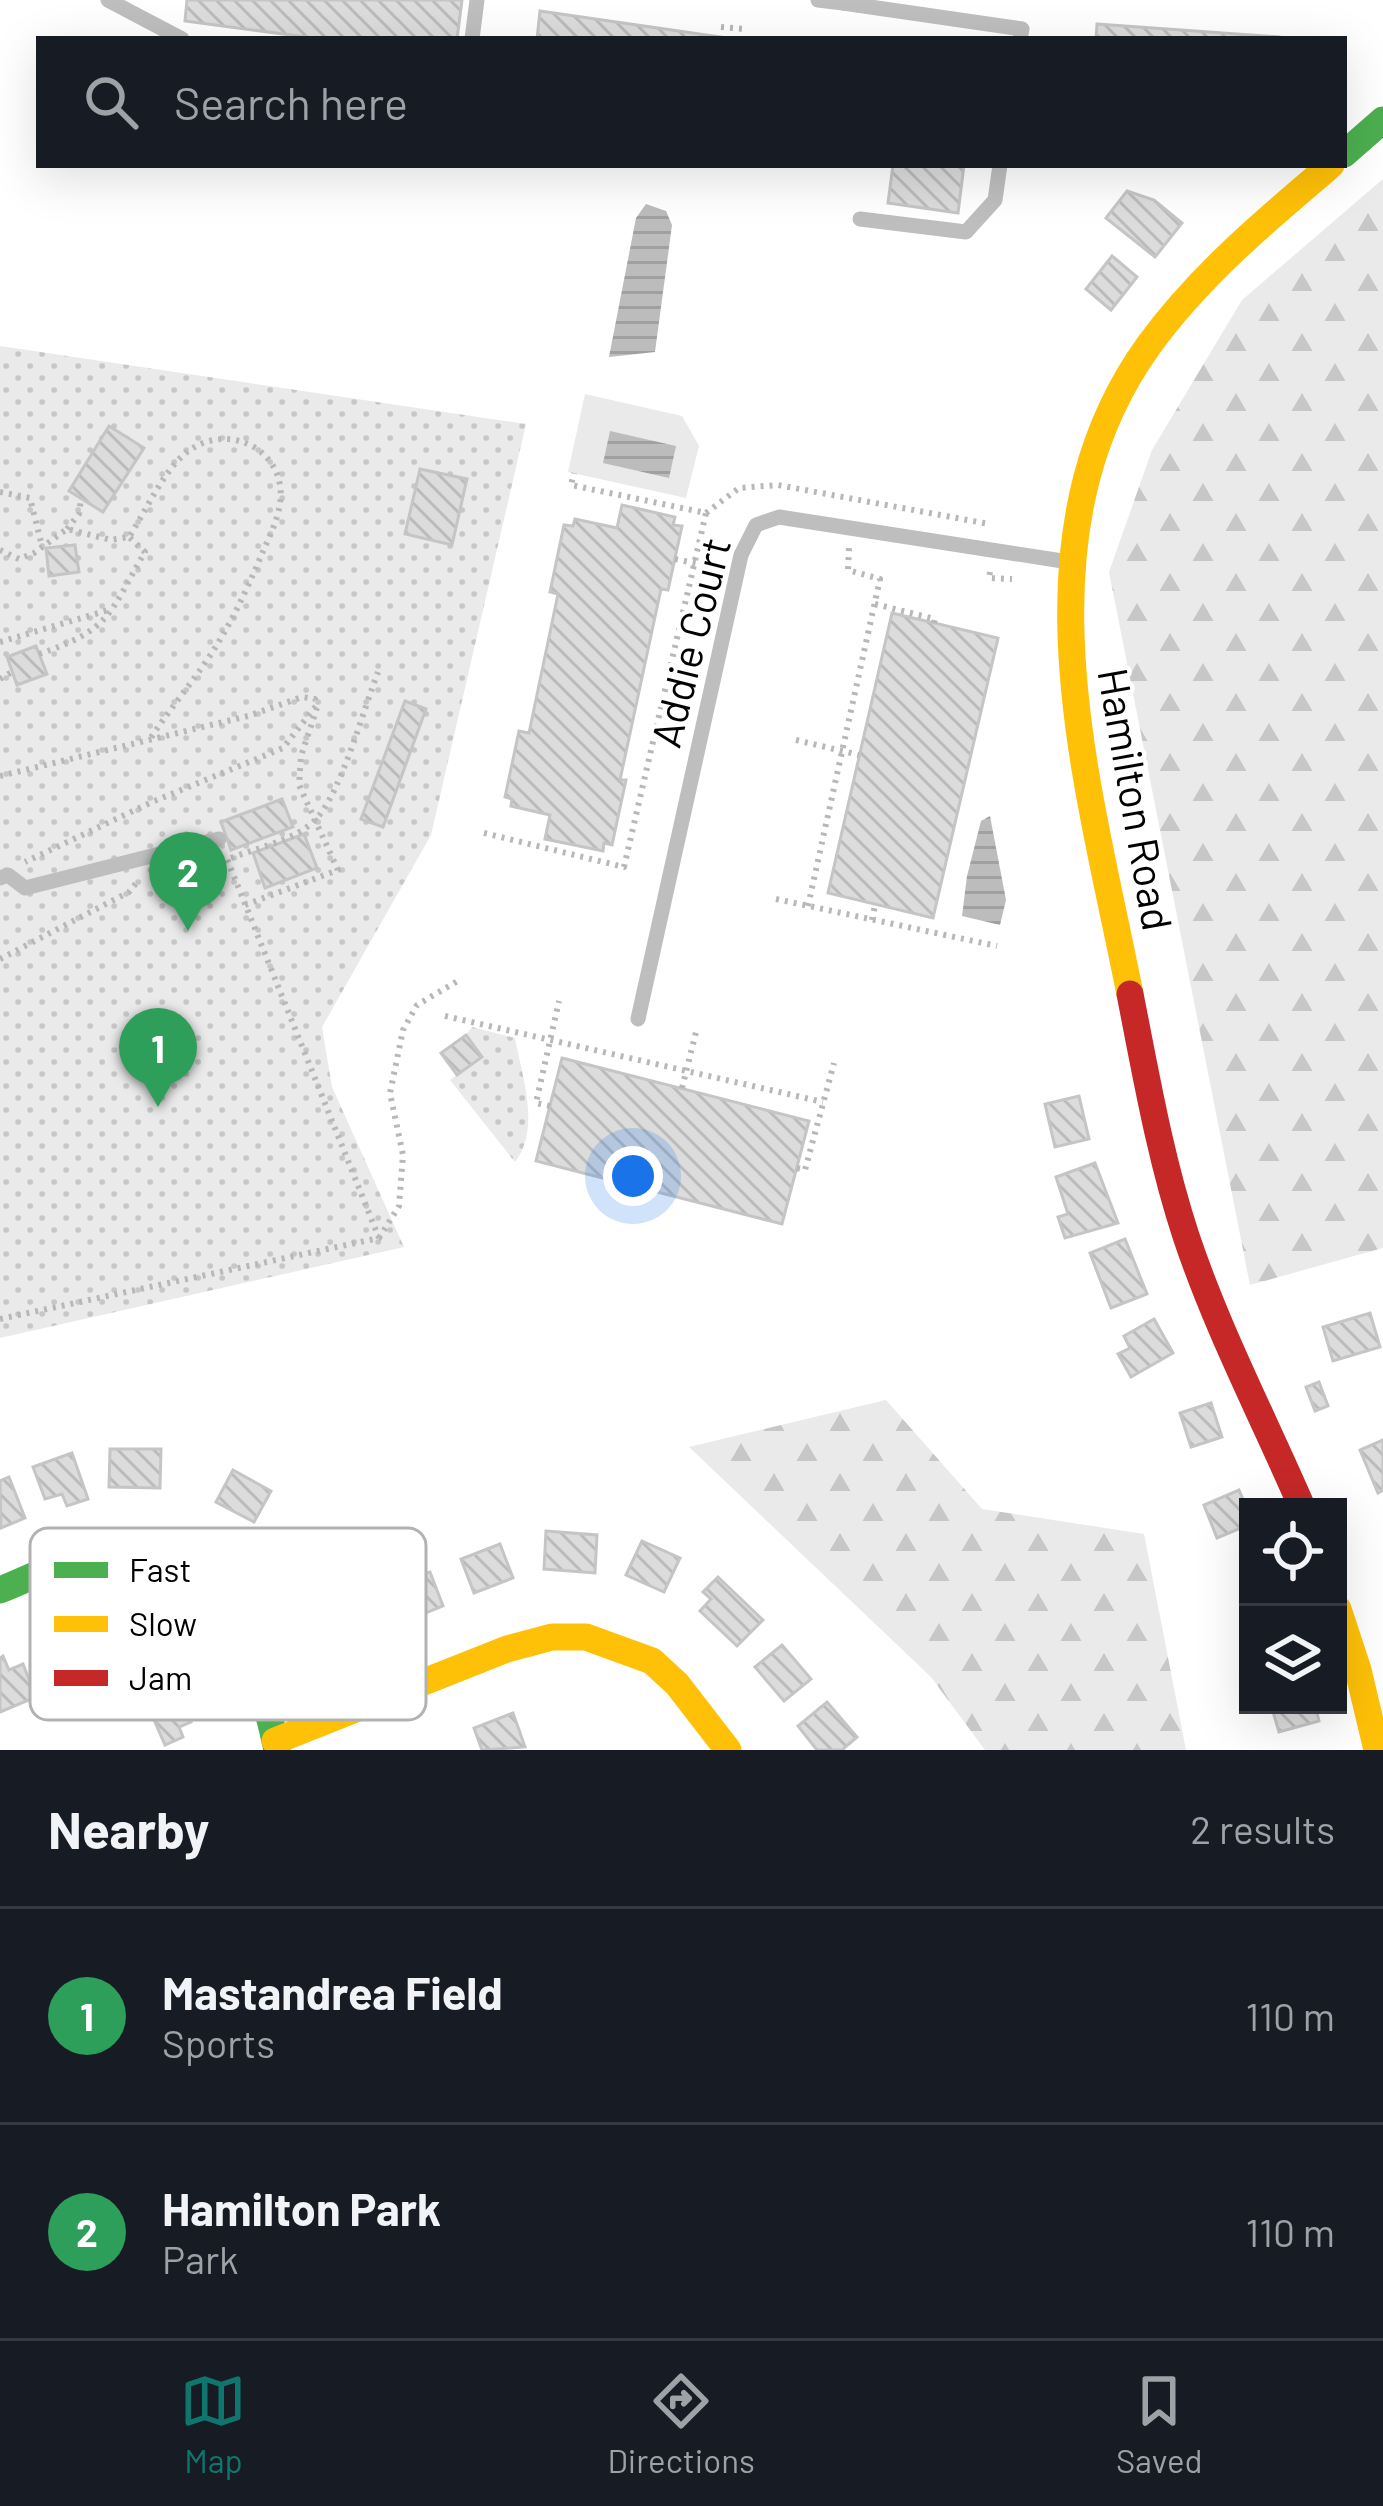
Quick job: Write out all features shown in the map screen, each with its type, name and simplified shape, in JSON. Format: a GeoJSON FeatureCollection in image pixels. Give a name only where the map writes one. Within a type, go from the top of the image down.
{"type":"FeatureCollection","features":[{"type":"Feature","properties":{"kind":"street"},"geometry":{"type":"LineString","coordinates":[[1347,151],[1383,120]]}},
{"type":"Feature","properties":{"kind":"street","name":"Hamilton Road"},"geometry":{"type":"LineString","coordinates":[[1298,1498],[1200,1276],[1179,1214],[1076,729],[1069,632],[1072,562],[1090,469],[1107,419],[1168,323],[1214,270],[1328,168]]}},
{"type":"Feature","properties":{"kind":"street"},"geometry":{"type":"LineString","coordinates":[[0,1590],[30,1580]]}},
{"type":"Feature","properties":{"kind":"street"},"geometry":{"type":"LineString","coordinates":[[1347,1636],[1376,1750]]}},
{"type":"Feature","properties":{"kind":"street"},"geometry":{"type":"LineString","coordinates":[[426,1683],[507,1649],[552,1637],[586,1637],[652,1661],[677,1684],[728,1750]]}},
{"type":"Feature","properties":{"kind":"street"},"geometry":{"type":"LineString","coordinates":[[276,1745],[336,1720]]}},
{"type":"Feature","properties":{"kind":"lane"},"geometry":{"type":"LineString","coordinates":[[108,0],[176,36]]}},
{"type":"Feature","properties":{"kind":"lane"},"geometry":{"type":"LineString","coordinates":[[139,19],[144,0]]}},
{"type":"Feature","properties":{"kind":"lane"},"geometry":{"type":"LineString","coordinates":[[472,36],[477,0]]}},
{"type":"Feature","properties":{"kind":"lane"},"geometry":{"type":"LineString","coordinates":[[818,0],[1022,29],[1021,36]]}},
{"type":"Feature","properties":{"kind":"lane"},"geometry":{"type":"LineString","coordinates":[[860,219],[967,232],[995,200],[1000,168]]}},
{"type":"Feature","properties":{"kind":"lane","name":"Addie Court"},"geometry":{"type":"LineString","coordinates":[[638,1019],[737,572],[756,525],[779,517],[1072,562]]}},
{"type":"Feature","properties":{"kind":"lane"},"geometry":{"type":"LineString","coordinates":[[4,876],[25,888],[219,839]]}},
{"type":"Feature","properties":{"kind":"path"},"geometry":{"type":"LineString","coordinates":[[721,27],[746,29]]}},
{"type":"Feature","properties":{"kind":"path"},"geometry":{"type":"LineString","coordinates":[[67,529],[110,540],[129,537],[188,451],[211,440],[239,440],[261,448],[273,463],[281,484],[279,509],[242,602],[151,739]]}},
{"type":"Feature","properties":{"kind":"path"},"geometry":{"type":"LineString","coordinates":[[484,833],[554,845],[625,867],[706,513],[631,502],[571,485],[574,473]]}},
{"type":"Feature","properties":{"kind":"path"},"geometry":{"type":"LineString","coordinates":[[0,491],[30,499],[42,546]]}},
{"type":"Feature","properties":{"kind":"path"},"geometry":{"type":"LineString","coordinates":[[808,906],[880,579],[848,570],[852,498]]}},
{"type":"Feature","properties":{"kind":"path"},"geometry":{"type":"LineString","coordinates":[[0,550],[19,559],[42,546],[67,529],[79,514],[81,499]]}},
{"type":"Feature","properties":{"kind":"path"},"geometry":{"type":"LineString","coordinates":[[39,654],[79,640],[106,622],[145,552],[129,537]]}},
{"type":"Feature","properties":{"kind":"path"},"geometry":{"type":"LineString","coordinates":[[675,559],[737,572]]}},
{"type":"Feature","properties":{"kind":"path"},"geometry":{"type":"LineString","coordinates":[[875,604],[934,622]]}},
{"type":"Feature","properties":{"kind":"path"},"geometry":{"type":"LineString","coordinates":[[0,641],[112,609]]}},
{"type":"Feature","properties":{"kind":"path"},"geometry":{"type":"LineString","coordinates":[[0,679],[12,671]]}},
{"type":"Feature","properties":{"kind":"path"},"geometry":{"type":"LineString","coordinates":[[227,860],[303,830],[317,819],[378,672]]}},
{"type":"Feature","properties":{"kind":"path"},"geometry":{"type":"LineString","coordinates":[[0,776],[248,716],[302,697],[315,699]]}},
{"type":"Feature","properties":{"kind":"path"},"geometry":{"type":"LineString","coordinates":[[245,904],[338,870],[299,785],[301,756],[317,710],[315,699]]}},
{"type":"Feature","properties":{"kind":"path"},"geometry":{"type":"LineString","coordinates":[[4,876],[152,802],[283,748],[316,706],[315,699]]}},
{"type":"Feature","properties":{"kind":"path"},"geometry":{"type":"LineString","coordinates":[[796,740],[859,755]]}},
{"type":"Feature","properties":{"kind":"path"},"geometry":{"type":"LineString","coordinates":[[219,839],[379,1238]]}},
{"type":"Feature","properties":{"kind":"path"},"geometry":{"type":"LineString","coordinates":[[0,958],[129,892],[160,852]]}},
{"type":"Feature","properties":{"kind":"path"},"geometry":{"type":"LineString","coordinates":[[776,899],[997,946]]}},
{"type":"Feature","properties":{"kind":"path"},"geometry":{"type":"LineString","coordinates":[[872,920],[875,904]]}},
{"type":"Feature","properties":{"kind":"path"},"geometry":{"type":"LineString","coordinates":[[0,1318],[379,1238],[399,1206],[403,1156],[390,1093],[403,1030],[416,1005],[461,979]]}},
{"type":"Feature","properties":{"kind":"path"},"geometry":{"type":"LineString","coordinates":[[550,1106],[536,1102],[559,1001]]}},
{"type":"Feature","properties":{"kind":"path"},"geometry":{"type":"LineString","coordinates":[[445,1016],[823,1102]]}},
{"type":"Feature","properties":{"kind":"path"},"geometry":{"type":"LineString","coordinates":[[682,1088],[696,1032]]}},
{"type":"Feature","properties":{"kind":"path"},"geometry":{"type":"LineString","coordinates":[[797,1168],[805,1170],[834,1064]]}},
{"type":"Feature","properties":{"kind":"green space"},"geometry":{"type":"Polygon","coordinates":[[[1383,179],[1383,1248],[1250,1285],[1109,572],[1152,450],[1242,300],[1383,179]]]}},
{"type":"Feature","properties":{"kind":"green space"},"geometry":{"type":"Polygon","coordinates":[[[0,346],[526,424],[431,835],[322,1027],[332,1087],[404,1247],[0,1338],[0,346]]]}},
{"type":"Feature","properties":{"kind":"green space"},"geometry":{"type":"Polygon","coordinates":[[[585,394],[682,416],[699,446],[686,498],[568,472],[585,394]]]}},
{"type":"Feature","properties":{"kind":"green space"},"geometry":{"type":"Polygon","coordinates":[[[472,1027],[515,1038],[528,1118],[523,1149],[515,1162],[450,1080],[481,1057],[466,1035],[472,1027]]]}},
{"type":"Feature","properties":{"kind":"green space"},"geometry":{"type":"Polygon","coordinates":[[[886,1400],[982,1509],[1144,1534],[1186,1750],[985,1750],[931,1677],[689,1447],[886,1400]]]}},
{"type":"Feature","properties":{"kind":"shaded area"},"geometry":{"type":"Polygon","coordinates":[[[646,204],[666,211],[672,225],[655,352],[609,357],[636,218],[646,204]]]}},
{"type":"Feature","properties":{"kind":"shaded area"},"geometry":{"type":"Polygon","coordinates":[[[610,431],[676,446],[669,478],[603,463],[610,431]]]}},
{"type":"Feature","properties":{"kind":"shaded area"},"geometry":{"type":"Polygon","coordinates":[[[990,816],[1006,900],[1000,925],[962,916],[981,821],[990,816]]]}},
{"type":"Feature","properties":{"kind":"building"},"geometry":{"type":"Polygon","coordinates":[[[187,0],[462,0],[457,36],[298,36],[185,21],[187,0]]]}},
{"type":"Feature","properties":{"kind":"building"},"geometry":{"type":"Polygon","coordinates":[[[540,11],[713,36],[537,36],[540,11]]]}},
{"type":"Feature","properties":{"kind":"building"},"geometry":{"type":"Polygon","coordinates":[[[1097,24],[1265,36],[1096,36],[1097,24]]]}},
{"type":"Feature","properties":{"kind":"building"},"geometry":{"type":"Polygon","coordinates":[[[893,168],[964,168],[958,213],[888,203],[893,168]]]}},
{"type":"Feature","properties":{"kind":"building"},"geometry":{"type":"Polygon","coordinates":[[[1127,191],[1154,200],[1182,223],[1155,257],[1106,218],[1127,191]]]}},
{"type":"Feature","properties":{"kind":"building"},"geometry":{"type":"Polygon","coordinates":[[[1112,256],[1137,277],[1111,310],[1086,289],[1112,256]]]}},
{"type":"Feature","properties":{"kind":"building"},"geometry":{"type":"Polygon","coordinates":[[[109,426],[144,448],[103,512],[69,491],[109,426]]]}},
{"type":"Feature","properties":{"kind":"building"},"geometry":{"type":"Polygon","coordinates":[[[420,469],[467,479],[452,545],[405,534],[420,469]]]}},
{"type":"Feature","properties":{"kind":"building"},"geometry":{"type":"Polygon","coordinates":[[[622,505],[675,517],[673,525],[682,526],[668,590],[661,589],[620,780],[626,780],[612,845],[604,843],[603,851],[545,839],[550,815],[511,806],[512,799],[505,797],[519,731],[529,733],[558,594],[550,592],[564,525],[573,526],[575,519],[617,528],[622,505]]]}},
{"type":"Feature","properties":{"kind":"building"},"geometry":{"type":"Polygon","coordinates":[[[75,545],[79,572],[49,576],[46,548],[75,545]]]}},
{"type":"Feature","properties":{"kind":"building"},"geometry":{"type":"Polygon","coordinates":[[[892,613],[998,638],[933,918],[828,893],[892,613]]]}},
{"type":"Feature","properties":{"kind":"building"},"geometry":{"type":"Polygon","coordinates":[[[36,646],[47,674],[17,685],[7,657],[36,646]]]}},
{"type":"Feature","properties":{"kind":"building"},"geometry":{"type":"Polygon","coordinates":[[[405,701],[426,709],[383,827],[361,819],[405,701]]]}},
{"type":"Feature","properties":{"kind":"building"},"geometry":{"type":"Polygon","coordinates":[[[282,799],[293,827],[231,850],[221,822],[282,799]]]}},
{"type":"Feature","properties":{"kind":"building"},"geometry":{"type":"Polygon","coordinates":[[[304,834],[317,868],[265,888],[253,853],[304,834]]]}},
{"type":"Feature","properties":{"kind":"building"},"geometry":{"type":"Polygon","coordinates":[[[466,1035],[482,1057],[457,1075],[441,1053],[466,1035]]]}},
{"type":"Feature","properties":{"kind":"building"},"geometry":{"type":"Polygon","coordinates":[[[562,1058],[809,1121],[782,1224],[536,1161],[562,1058]]]}},
{"type":"Feature","properties":{"kind":"building"},"geometry":{"type":"Polygon","coordinates":[[[1079,1096],[1089,1139],[1055,1147],[1045,1104],[1079,1096]]]}},
{"type":"Feature","properties":{"kind":"building"},"geometry":{"type":"Polygon","coordinates":[[[1095,1163],[1118,1223],[1065,1238],[1058,1217],[1068,1214],[1056,1177],[1095,1163]]]}},
{"type":"Feature","properties":{"kind":"building"},"geometry":{"type":"Polygon","coordinates":[[[1125,1239],[1147,1294],[1111,1308],[1090,1253],[1125,1239]]]}},
{"type":"Feature","properties":{"kind":"building"},"geometry":{"type":"Polygon","coordinates":[[[1370,1313],[1380,1347],[1333,1361],[1323,1327],[1370,1313]]]}},
{"type":"Feature","properties":{"kind":"building"},"geometry":{"type":"Polygon","coordinates":[[[1154,1319],[1173,1353],[1131,1377],[1118,1354],[1130,1348],[1124,1336],[1154,1319]]]}},
{"type":"Feature","properties":{"kind":"building"},"geometry":{"type":"Polygon","coordinates":[[[1319,1382],[1328,1406],[1315,1411],[1306,1387],[1319,1382]]]}},
{"type":"Feature","properties":{"kind":"building"},"geometry":{"type":"Polygon","coordinates":[[[1211,1403],[1222,1437],[1191,1447],[1180,1413],[1211,1403]]]}},
{"type":"Feature","properties":{"kind":"building"},"geometry":{"type":"Polygon","coordinates":[[[1383,1440],[1383,1490],[1378,1493],[1360,1450],[1383,1440]]]}},
{"type":"Feature","properties":{"kind":"building"},"geometry":{"type":"Polygon","coordinates":[[[110,1449],[161,1449],[160,1488],[109,1487],[110,1449]]]}},
{"type":"Feature","properties":{"kind":"building"},"geometry":{"type":"Polygon","coordinates":[[[72,1453],[88,1499],[67,1506],[62,1494],[45,1499],[33,1467],[72,1453]]]}},
{"type":"Feature","properties":{"kind":"building"},"geometry":{"type":"Polygon","coordinates":[[[233,1470],[271,1491],[254,1522],[216,1502],[233,1470]]]}},
{"type":"Feature","properties":{"kind":"building"},"geometry":{"type":"Polygon","coordinates":[[[9,1477],[25,1518],[1,1528],[0,1481],[9,1477]]]}},
{"type":"Feature","properties":{"kind":"building"},"geometry":{"type":"Polygon","coordinates":[[[1239,1490],[1239,1529],[1217,1538],[1204,1505],[1239,1490]]]}},
{"type":"Feature","properties":{"kind":"building"},"geometry":{"type":"Polygon","coordinates":[[[546,1531],[597,1535],[595,1573],[544,1569],[546,1531]]]}},
{"type":"Feature","properties":{"kind":"building"},"geometry":{"type":"Polygon","coordinates":[[[642,1541],[680,1558],[664,1592],[626,1575],[642,1541]]]}},
{"type":"Feature","properties":{"kind":"building"},"geometry":{"type":"Polygon","coordinates":[[[500,1544],[513,1578],[474,1593],[461,1559],[500,1544]]]}},
{"type":"Feature","properties":{"kind":"building"},"geometry":{"type":"Polygon","coordinates":[[[430,1572],[443,1606],[426,1613],[426,1573],[430,1572]]]}},
{"type":"Feature","properties":{"kind":"building"},"geometry":{"type":"Polygon","coordinates":[[[718,1577],[763,1620],[737,1646],[700,1611],[711,1599],[703,1592],[718,1577]]]}},
{"type":"Feature","properties":{"kind":"building"},"geometry":{"type":"Polygon","coordinates":[[[782,1645],[811,1679],[784,1701],[755,1667],[782,1645]]]}},
{"type":"Feature","properties":{"kind":"building"},"geometry":{"type":"Polygon","coordinates":[[[0,1658],[9,1670],[23,1664],[30,1700],[0,1712],[0,1658]]]}},
{"type":"Feature","properties":{"kind":"building"},"geometry":{"type":"Polygon","coordinates":[[[827,1702],[857,1737],[842,1750],[817,1750],[798,1726],[827,1702]]]}},
{"type":"Feature","properties":{"kind":"building"},"geometry":{"type":"Polygon","coordinates":[[[513,1713],[525,1747],[482,1750],[474,1728],[513,1713]]]}},
{"type":"Feature","properties":{"kind":"building"},"geometry":{"type":"Polygon","coordinates":[[[1274,1714],[1317,1714],[1319,1721],[1279,1732],[1274,1714]]]}},
{"type":"Feature","properties":{"kind":"building"},"geometry":{"type":"Polygon","coordinates":[[[154,1720],[190,1720],[179,1727],[183,1737],[165,1745],[154,1720]]]}},
{"type":"Feature","properties":{"kind":"traffic: fast"},"geometry":{"type":"LineString","coordinates":[[1347,151],[1383,120]]}},
{"type":"Feature","properties":{"kind":"traffic: fast"},"geometry":{"type":"LineString","coordinates":[[0,1590],[30,1578]]}},
{"type":"Feature","properties":{"kind":"traffic: fast"},"geometry":{"type":"LineString","coordinates":[[269,1720],[277,1750]]}},
{"type":"Feature","properties":{"kind":"traffic: slow"},"geometry":{"type":"LineString","coordinates":[[1130,994],[1096,831],[1072,663],[1072,579],[1082,498],[1107,419],[1149,345],[1211,272],[1328,168]]}},
{"type":"Feature","properties":{"kind":"traffic: slow"},"geometry":{"type":"LineString","coordinates":[[1347,1636],[1377,1750]]}},
{"type":"Feature","properties":{"kind":"traffic: slow"},"geometry":{"type":"LineString","coordinates":[[426,1681],[507,1649],[552,1637],[586,1637],[652,1661],[677,1684],[728,1750]]}},
{"type":"Feature","properties":{"kind":"traffic: slow"},"geometry":{"type":"LineString","coordinates":[[275,1741],[328,1720]]}},
{"type":"Feature","properties":{"kind":"traffic: jam"},"geometry":{"type":"LineString","coordinates":[[1130,994],[1161,1146],[1186,1236],[1226,1339],[1298,1498]]}},
{"type":"Feature","properties":{"kind":"place","name":"Hamilton Park"},"geometry":{"type":"Point","coordinates":[188,931]}},
{"type":"Feature","properties":{"kind":"place","name":"Mastandrea Field"},"geometry":{"type":"Point","coordinates":[158,1107]}}]}
